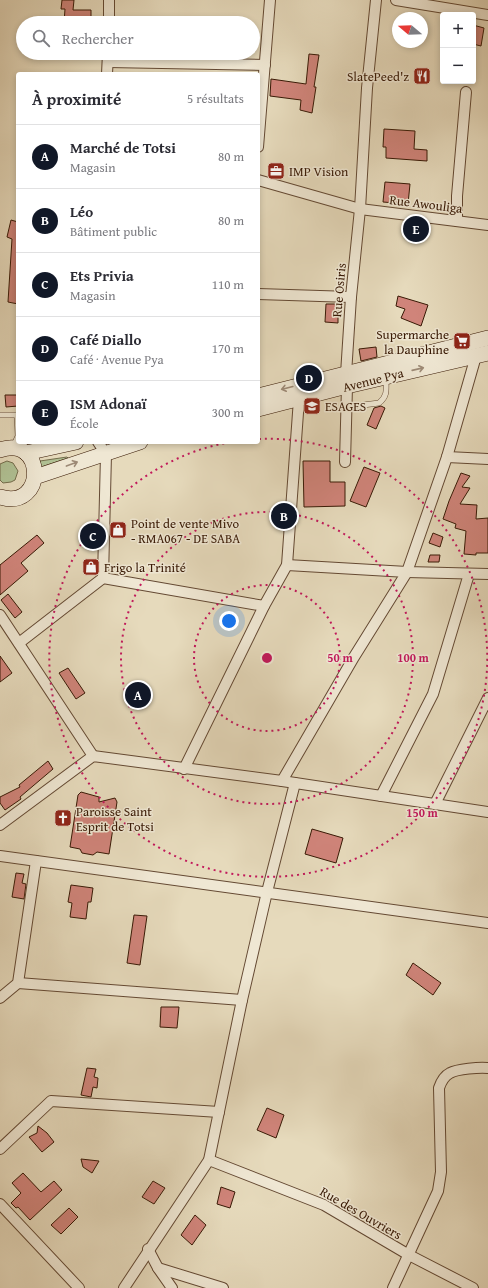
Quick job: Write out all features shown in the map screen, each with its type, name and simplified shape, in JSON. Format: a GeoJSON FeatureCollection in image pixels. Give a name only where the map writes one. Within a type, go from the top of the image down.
{"type":"FeatureCollection","features":[{"type":"Feature","properties":{"kind":"main road","name":"Avenue Pya"},"geometry":{"type":"LineString","coordinates":[[384,371],[488,338]]}},
{"type":"Feature","properties":{"kind":"main road","name":"Avenue Pya"},"geometry":{"type":"LineString","coordinates":[[260,396],[347,380],[384,371],[482,354]]}},
{"type":"Feature","properties":{"kind":"main road","name":"Avenue Pya"},"geometry":{"type":"LineString","coordinates":[[260,409],[299,399],[347,380]]}},
{"type":"Feature","properties":{"kind":"main road"},"geometry":{"type":"LineString","coordinates":[[0,505],[7,498],[22,496],[33,485],[35,477],[35,468],[32,460],[15,444]]}},
{"type":"Feature","properties":{"kind":"main road"},"geometry":{"type":"LineString","coordinates":[[35,477],[102,448],[127,444]]}},
{"type":"Feature","properties":{"kind":"street"},"geometry":{"type":"LineString","coordinates":[[109,0],[109,16]]}},
{"type":"Feature","properties":{"kind":"street"},"geometry":{"type":"LineString","coordinates":[[260,124],[270,0]]}},
{"type":"Feature","properties":{"kind":"street","name":"Rue Osiris"},"geometry":{"type":"LineString","coordinates":[[345,462],[351,297],[360,209],[366,88],[376,0]]}},
{"type":"Feature","properties":{"kind":"street"},"geometry":{"type":"LineString","coordinates":[[396,0],[488,15]]}},
{"type":"Feature","properties":{"kind":"street"},"geometry":{"type":"LineString","coordinates":[[107,72],[108,60]]}},
{"type":"Feature","properties":{"kind":"street"},"geometry":{"type":"LineString","coordinates":[[153,60],[265,65]]}},
{"type":"Feature","properties":{"kind":"street"},"geometry":{"type":"LineString","coordinates":[[457,221],[457,196],[466,92]]}},
{"type":"Feature","properties":{"kind":"street","name":"Rue Awouliga"},"geometry":{"type":"LineString","coordinates":[[260,181],[360,209],[488,225]]}},
{"type":"Feature","properties":{"kind":"street"},"geometry":{"type":"LineString","coordinates":[[260,294],[351,297]]}},
{"type":"Feature","properties":{"kind":"street"},"geometry":{"type":"LineString","coordinates":[[282,781],[346,669],[407,572],[482,354]]}},
{"type":"Feature","properties":{"kind":"street"},"geometry":{"type":"LineString","coordinates":[[184,769],[264,606],[287,565],[299,399]]}},
{"type":"Feature","properties":{"kind":"street"},"geometry":{"type":"LineString","coordinates":[[102,448],[103,578]]}},
{"type":"Feature","properties":{"kind":"street"},"geometry":{"type":"LineString","coordinates":[[447,457],[488,459]]}},
{"type":"Feature","properties":{"kind":"street"},"geometry":{"type":"LineString","coordinates":[[287,565],[407,572],[488,574]]}},
{"type":"Feature","properties":{"kind":"street"},"geometry":{"type":"LineString","coordinates":[[381,796],[433,694],[469,574]]}},
{"type":"Feature","properties":{"kind":"street"},"geometry":{"type":"LineString","coordinates":[[19,643],[103,578],[264,606]]}},
{"type":"Feature","properties":{"kind":"street"},"geometry":{"type":"LineString","coordinates":[[0,615],[93,756]]}},
{"type":"Feature","properties":{"kind":"street"},"geometry":{"type":"LineString","coordinates":[[435,804],[488,698]]}},
{"type":"Feature","properties":{"kind":"street"},"geometry":{"type":"LineString","coordinates":[[0,825],[93,756],[282,781],[488,812]]}},
{"type":"Feature","properties":{"kind":"street"},"geometry":{"type":"LineString","coordinates":[[124,1288],[148,1249],[182,1202],[209,1160],[242,1000],[267,892],[295,783]]}},
{"type":"Feature","properties":{"kind":"street"},"geometry":{"type":"LineString","coordinates":[[0,856],[488,923]]}},
{"type":"Feature","properties":{"kind":"street"},"geometry":{"type":"LineString","coordinates":[[0,998],[18,982],[36,861]]}},
{"type":"Feature","properties":{"kind":"street"},"geometry":{"type":"LineString","coordinates":[[18,982],[242,1000]]}},
{"type":"Feature","properties":{"kind":"street"},"geometry":{"type":"LineString","coordinates":[[392,1288],[409,1255],[438,1191],[441,1172],[441,1082],[445,1076],[451,1072],[482,1067],[488,1068]]}},
{"type":"Feature","properties":{"kind":"street"},"geometry":{"type":"LineString","coordinates":[[0,1149],[51,1101],[219,1112]]}},
{"type":"Feature","properties":{"kind":"street","name":"Rue des Ouvriers"},"geometry":{"type":"LineString","coordinates":[[209,1160],[324,1205],[409,1255],[473,1288]]}},
{"type":"Feature","properties":{"kind":"street"},"geometry":{"type":"LineString","coordinates":[[0,1204],[79,1288]]}},
{"type":"Feature","properties":{"kind":"street"},"geometry":{"type":"LineString","coordinates":[[148,1249],[158,1268],[172,1288]]}},
{"type":"Feature","properties":{"kind":"street"},"geometry":{"type":"LineString","coordinates":[[158,1268],[223,1288]]}},
{"type":"Feature","properties":{"kind":"lane"},"geometry":{"type":"LineString","coordinates":[[347,407],[380,403],[387,394],[384,371]]}},
{"type":"Feature","properties":{"kind":"lane"},"geometry":{"type":"LineString","coordinates":[[0,415],[16,414]]}},
{"type":"Feature","properties":{"kind":"lane"},"geometry":{"type":"LineString","coordinates":[[15,444],[16,429]]}},
{"type":"Feature","properties":{"kind":"green space"},"geometry":{"type":"Polygon","coordinates":[[[68,458],[41,467],[40,461],[68,458]]]}},
{"type":"Feature","properties":{"kind":"green space"},"geometry":{"type":"Polygon","coordinates":[[[7,461],[13,463],[18,471],[15,480],[3,483],[0,480],[0,464],[7,461]]]}},
{"type":"Feature","properties":{"kind":"building"},"geometry":{"type":"Polygon","coordinates":[[[62,0],[74,0],[73,10],[91,10],[91,16],[64,16],[65,9],[61,9],[62,0]]]}},
{"type":"Feature","properties":{"kind":"building"},"geometry":{"type":"Polygon","coordinates":[[[476,26],[484,28],[481,46],[476,45],[476,26]]]}},
{"type":"Feature","properties":{"kind":"building"},"geometry":{"type":"Polygon","coordinates":[[[309,54],[319,55],[312,113],[300,110],[301,100],[270,96],[271,79],[306,84],[309,54]]]}},
{"type":"Feature","properties":{"kind":"building"},"geometry":{"type":"Polygon","coordinates":[[[384,129],[415,131],[414,149],[427,150],[427,161],[386,158],[386,147],[383,147],[384,129]]]}},
{"type":"Feature","properties":{"kind":"building"},"geometry":{"type":"Polygon","coordinates":[[[385,182],[410,184],[408,204],[383,202],[385,182]]]}},
{"type":"Feature","properties":{"kind":"building"},"geometry":{"type":"Polygon","coordinates":[[[11,220],[16,221],[16,304],[8,302],[12,239],[7,237],[11,220]]]}},
{"type":"Feature","properties":{"kind":"building"},"geometry":{"type":"Polygon","coordinates":[[[398,296],[428,305],[421,326],[401,318],[405,309],[396,306],[398,296]]]}},
{"type":"Feature","properties":{"kind":"building"},"geometry":{"type":"Polygon","coordinates":[[[326,304],[338,304],[338,323],[325,322],[326,304]]]}},
{"type":"Feature","properties":{"kind":"building"},"geometry":{"type":"Polygon","coordinates":[[[376,347],[377,357],[361,361],[359,349],[376,347]]]}},
{"type":"Feature","properties":{"kind":"building"},"geometry":{"type":"Polygon","coordinates":[[[5,395],[16,395],[16,406],[6,407],[5,395]]]}},
{"type":"Feature","properties":{"kind":"building"},"geometry":{"type":"Polygon","coordinates":[[[381,406],[385,408],[376,429],[367,425],[374,408],[381,406]]]}},
{"type":"Feature","properties":{"kind":"building"},"geometry":{"type":"Polygon","coordinates":[[[303,461],[330,461],[330,482],[345,482],[345,506],[304,507],[303,461]]]}},
{"type":"Feature","properties":{"kind":"building"},"geometry":{"type":"Polygon","coordinates":[[[364,467],[380,473],[366,507],[350,501],[364,467]]]}},
{"type":"Feature","properties":{"kind":"building"},"geometry":{"type":"Polygon","coordinates":[[[461,473],[470,476],[462,487],[470,488],[460,504],[477,505],[476,519],[488,518],[488,553],[476,553],[476,555],[464,554],[466,531],[455,528],[456,524],[443,519],[461,473]]]}},
{"type":"Feature","properties":{"kind":"building"},"geometry":{"type":"Polygon","coordinates":[[[433,533],[443,537],[440,547],[429,543],[433,533]]]}},
{"type":"Feature","properties":{"kind":"building"},"geometry":{"type":"Polygon","coordinates":[[[37,535],[44,543],[21,563],[28,571],[0,595],[0,565],[37,535]]]}},
{"type":"Feature","properties":{"kind":"building"},"geometry":{"type":"Polygon","coordinates":[[[430,555],[440,555],[439,562],[428,562],[430,555]]]}},
{"type":"Feature","properties":{"kind":"building"},"geometry":{"type":"Polygon","coordinates":[[[8,594],[22,612],[15,618],[1,600],[8,594]]]}},
{"type":"Feature","properties":{"kind":"building"},"geometry":{"type":"Polygon","coordinates":[[[0,656],[12,673],[0,682],[0,656]]]}},
{"type":"Feature","properties":{"kind":"building"},"geometry":{"type":"Polygon","coordinates":[[[68,668],[85,693],[76,699],[59,673],[68,668]]]}},
{"type":"Feature","properties":{"kind":"building"},"geometry":{"type":"Polygon","coordinates":[[[48,761],[53,769],[20,797],[21,799],[5,810],[0,803],[0,797],[20,787],[19,785],[48,761]]]}},
{"type":"Feature","properties":{"kind":"building"},"geometry":{"type":"Polygon","coordinates":[[[81,792],[99,797],[99,802],[115,798],[117,802],[109,854],[97,852],[93,855],[82,853],[80,849],[70,847],[78,795],[81,792]]]}},
{"type":"Feature","properties":{"kind":"building"},"geometry":{"type":"Polygon","coordinates":[[[312,829],[343,838],[336,863],[305,854],[312,829]]]}},
{"type":"Feature","properties":{"kind":"building"},"geometry":{"type":"Polygon","coordinates":[[[16,873],[24,874],[22,883],[26,884],[24,899],[12,897],[16,873]]]}},
{"type":"Feature","properties":{"kind":"building"},"geometry":{"type":"Polygon","coordinates":[[[71,885],[93,888],[91,902],[88,902],[86,919],[70,917],[72,903],[68,902],[71,885]]]}},
{"type":"Feature","properties":{"kind":"building"},"geometry":{"type":"Polygon","coordinates":[[[134,915],[147,916],[140,965],[127,963],[134,915]]]}},
{"type":"Feature","properties":{"kind":"building"},"geometry":{"type":"Polygon","coordinates":[[[413,963],[441,983],[433,995],[406,975],[413,963]]]}},
{"type":"Feature","properties":{"kind":"building"},"geometry":{"type":"Polygon","coordinates":[[[161,1007],[179,1007],[177,1028],[160,1027],[161,1007]]]}},
{"type":"Feature","properties":{"kind":"building"},"geometry":{"type":"Polygon","coordinates":[[[87,1068],[96,1069],[94,1077],[98,1078],[97,1088],[93,1087],[91,1097],[81,1095],[87,1068]]]}},
{"type":"Feature","properties":{"kind":"building"},"geometry":{"type":"Polygon","coordinates":[[[267,1108],[284,1115],[276,1138],[257,1130],[267,1108]]]}},
{"type":"Feature","properties":{"kind":"building"},"geometry":{"type":"Polygon","coordinates":[[[38,1126],[47,1133],[54,1142],[42,1152],[29,1137],[37,1133],[38,1126]]]}},
{"type":"Feature","properties":{"kind":"building"},"geometry":{"type":"Polygon","coordinates":[[[81,1159],[99,1161],[92,1173],[83,1167],[81,1159]]]}},
{"type":"Feature","properties":{"kind":"building"},"geometry":{"type":"Polygon","coordinates":[[[23,1173],[41,1192],[54,1181],[62,1190],[30,1220],[18,1207],[16,1208],[11,1203],[21,1193],[12,1183],[23,1173]]]}},
{"type":"Feature","properties":{"kind":"building"},"geometry":{"type":"Polygon","coordinates":[[[153,1181],[165,1188],[154,1204],[142,1197],[153,1181]]]}},
{"type":"Feature","properties":{"kind":"building"},"geometry":{"type":"Polygon","coordinates":[[[221,1187],[235,1192],[230,1208],[217,1204],[221,1187]]]}},
{"type":"Feature","properties":{"kind":"building"},"geometry":{"type":"Polygon","coordinates":[[[69,1208],[78,1217],[61,1234],[51,1225],[69,1208]]]}},
{"type":"Feature","properties":{"kind":"building"},"geometry":{"type":"Polygon","coordinates":[[[195,1215],[206,1225],[192,1245],[181,1235],[195,1215]]]}},
{"type":"Feature","properties":{"kind":"place","name":"SlatePeed'z"},"geometry":{"type":"Point","coordinates":[422,76]}},
{"type":"Feature","properties":{"kind":"place","name":"IMP Vision"},"geometry":{"type":"Point","coordinates":[276,171]}},
{"type":"Feature","properties":{"kind":"place","name":"ISM Adonaï"},"geometry":{"type":"Point","coordinates":[416,229]}},
{"type":"Feature","properties":{"kind":"place","name":"Supermarche la Dauphine"},"geometry":{"type":"Point","coordinates":[462,341]}},
{"type":"Feature","properties":{"kind":"place","name":"Café Diallo"},"geometry":{"type":"Point","coordinates":[309,378]}},
{"type":"Feature","properties":{"kind":"place","name":"ESAGES"},"geometry":{"type":"Point","coordinates":[312,406]}},
{"type":"Feature","properties":{"kind":"place","name":"Léo"},"geometry":{"type":"Point","coordinates":[284,516]}},
{"type":"Feature","properties":{"kind":"place","name":"Point de vente Mivo - RMA067 - DE SABA"},"geometry":{"type":"Point","coordinates":[118,530]}},
{"type":"Feature","properties":{"kind":"place","name":"Ets Privia"},"geometry":{"type":"Point","coordinates":[93,536]}},
{"type":"Feature","properties":{"kind":"place","name":"Frigo la Trinité"},"geometry":{"type":"Point","coordinates":[91,567]}},
{"type":"Feature","properties":{"kind":"place","name":"Marché de Totsi"},"geometry":{"type":"Point","coordinates":[138,695]}},
{"type":"Feature","properties":{"kind":"place","name":"Paroisse Saint Esprit de Totsi"},"geometry":{"type":"Point","coordinates":[63,818]}}]}
